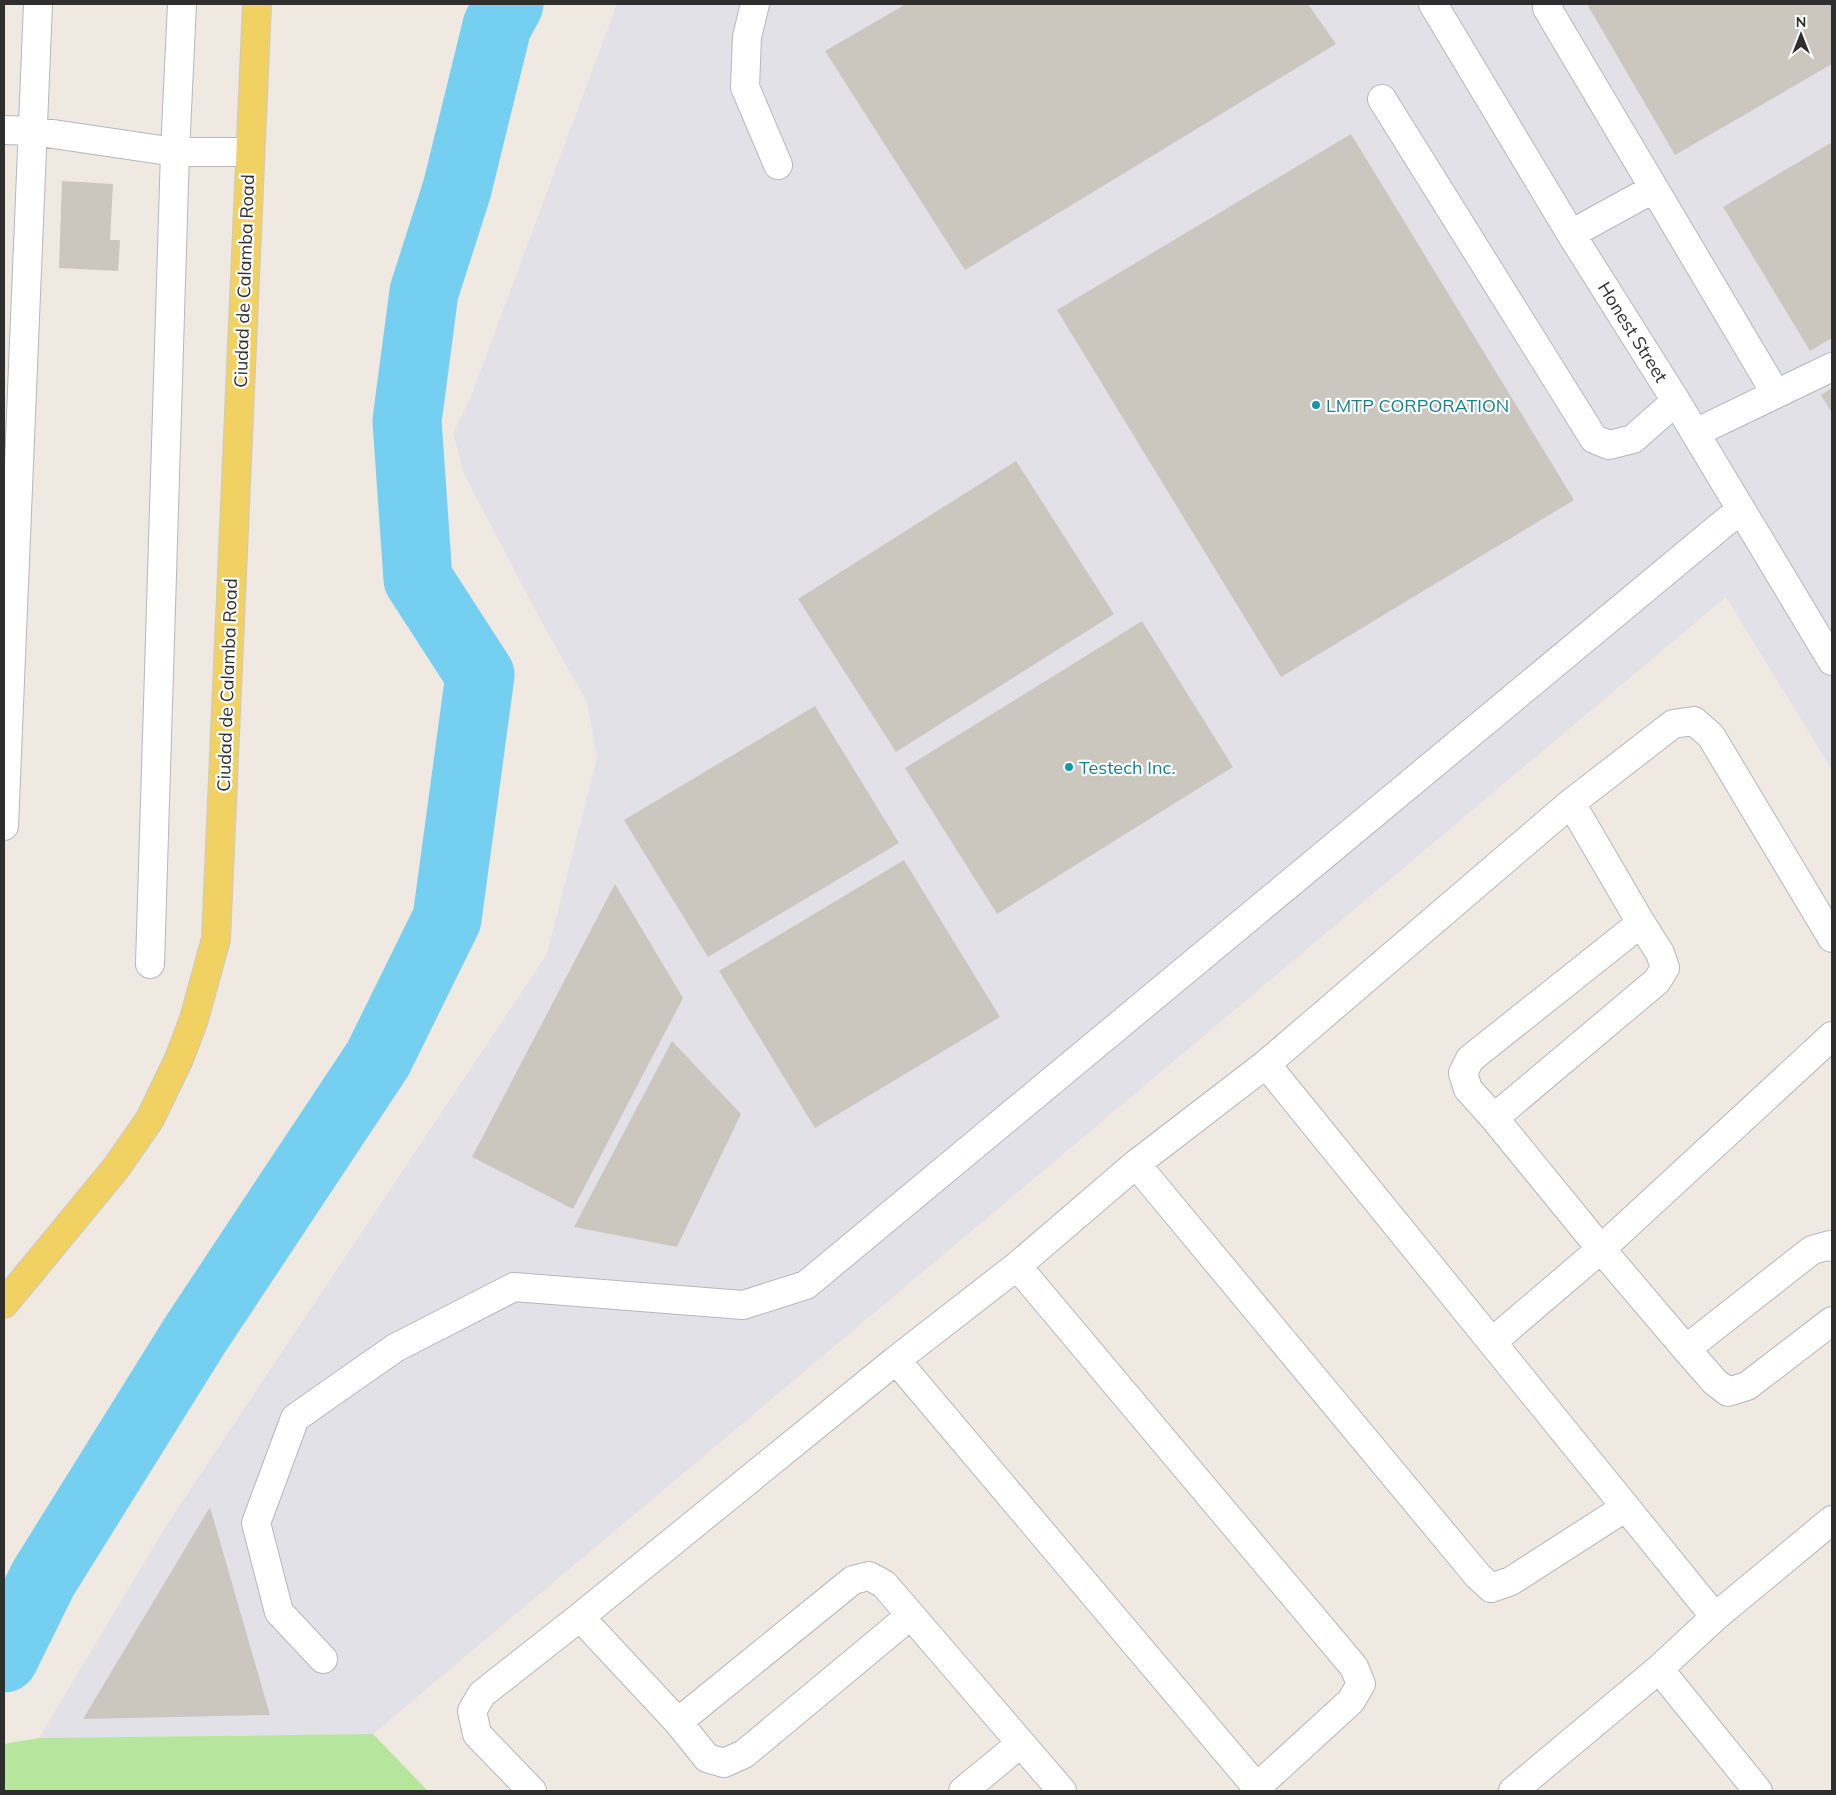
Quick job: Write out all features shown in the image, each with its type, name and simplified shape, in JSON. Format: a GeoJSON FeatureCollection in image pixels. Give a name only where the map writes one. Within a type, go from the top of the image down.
{"type":"FeatureCollection","features":[{"type":"Feature","properties":{"kind":"main road","name":"Ciudad de Calamba Road"},"geometry":{"type":"LineString","coordinates":[[4,1304],[116,1168],[150,1119],[179,1059],[194,1018],[216,939],[257,4]]}},
{"type":"Feature","properties":{"kind":"street"},"geometry":{"type":"LineString","coordinates":[[4,826],[38,4]]}},
{"type":"Feature","properties":{"kind":"street"},"geometry":{"type":"LineString","coordinates":[[150,964],[174,152],[182,4]]}},
{"type":"Feature","properties":{"kind":"street"},"geometry":{"type":"LineString","coordinates":[[755,4],[747,37],[745,87],[778,165]]}},
{"type":"Feature","properties":{"kind":"street","name":"Honest Street"},"geometry":{"type":"LineString","coordinates":[[1433,4],[1571,234],[1676,401],[1832,661]]}},
{"type":"Feature","properties":{"kind":"street"},"geometry":{"type":"LineString","coordinates":[[1547,8],[1776,394]]}},
{"type":"Feature","properties":{"kind":"street"},"geometry":{"type":"LineString","coordinates":[[1382,99],[1594,439],[1609,445],[1633,439],[1676,401]]}},
{"type":"Feature","properties":{"kind":"street"},"geometry":{"type":"LineString","coordinates":[[4,130],[33,131],[174,152],[250,152]]}},
{"type":"Feature","properties":{"kind":"street"},"geometry":{"type":"LineString","coordinates":[[1571,234],[1654,189]]}},
{"type":"Feature","properties":{"kind":"street"},"geometry":{"type":"LineString","coordinates":[[1695,433],[1832,367]]}},
{"type":"Feature","properties":{"kind":"street"},"geometry":{"type":"LineString","coordinates":[[323,1659],[279,1612],[256,1522],[295,1418],[395,1348],[514,1288],[743,1305],[806,1285],[1741,509]]}},
{"type":"Feature","properties":{"kind":"street"},"geometry":{"type":"LineString","coordinates":[[532,1791],[477,1734],[472,1711],[482,1694],[580,1617],[896,1360],[1017,1266],[1136,1164],[1266,1064],[1571,803],[1673,724],[1694,722],[1711,736],[1832,938]]}},
{"type":"Feature","properties":{"kind":"street"},"geometry":{"type":"LineString","coordinates":[[1494,1118],[1657,981],[1665,968],[1660,953],[1571,803]]}},
{"type":"Feature","properties":{"kind":"street"},"geometry":{"type":"LineString","coordinates":[[1641,923],[1470,1059],[1463,1073],[1468,1090],[1494,1118],[1686,1349],[1715,1382],[1728,1392],[1747,1386],[1832,1322]]}},
{"type":"Feature","properties":{"kind":"street"},"geometry":{"type":"LineString","coordinates":[[1492,1342],[1601,1249],[1832,1036]]}},
{"type":"Feature","properties":{"kind":"street"},"geometry":{"type":"LineString","coordinates":[[1266,1064],[1715,1617]]}},
{"type":"Feature","properties":{"kind":"street"},"geometry":{"type":"LineString","coordinates":[[1136,1164],[1478,1576],[1491,1588],[1511,1581],[1626,1507]]}},
{"type":"Feature","properties":{"kind":"street"},"geometry":{"type":"LineString","coordinates":[[1686,1349],[1812,1250],[1830,1245],[1832,1247]]}},
{"type":"Feature","properties":{"kind":"street"},"geometry":{"type":"LineString","coordinates":[[896,1360],[1259,1789],[1351,1701],[1361,1684],[1354,1667],[1017,1266]]}},
{"type":"Feature","properties":{"kind":"street"},"geometry":{"type":"LineString","coordinates":[[1528,1786],[1715,1617],[1832,1520]]}},
{"type":"Feature","properties":{"kind":"street"},"geometry":{"type":"LineString","coordinates":[[678,1722],[853,1580],[869,1576],[884,1584],[911,1614],[1062,1791]]}},
{"type":"Feature","properties":{"kind":"street"},"geometry":{"type":"LineString","coordinates":[[580,1617],[678,1722],[707,1758],[724,1763],[744,1754],[911,1614]]}},
{"type":"Feature","properties":{"kind":"street"},"geometry":{"type":"LineString","coordinates":[[1659,1669],[1758,1791]]}},
{"type":"Feature","properties":{"kind":"street"},"geometry":{"type":"LineString","coordinates":[[963,1791],[1020,1744]]}},
{"type":"Feature","properties":{"kind":"shaded area"},"geometry":{"type":"Polygon","coordinates":[[[617,4],[1832,4],[1832,770],[1726,597],[373,1734],[39,1738],[166,1526],[547,954],[597,758],[587,702],[540,619],[464,474],[453,433],[470,399],[617,4]]]}},
{"type":"Feature","properties":{"kind":"green space"},"geometry":{"type":"Polygon","coordinates":[[[373,1734],[428,1791],[4,1791],[4,1744],[39,1738],[373,1734]]]}},
{"type":"Feature","properties":{"kind":"building"},"geometry":{"type":"Polygon","coordinates":[[[906,4],[1308,4],[1336,44],[965,270],[825,51],[906,4]]]}},
{"type":"Feature","properties":{"kind":"building"},"geometry":{"type":"Polygon","coordinates":[[[1592,4],[1832,4],[1832,64],[1675,155],[1588,6],[1592,4]]]}},
{"type":"Feature","properties":{"kind":"building","name":"LMTP CORPORATION"},"geometry":{"type":"Polygon","coordinates":[[[1351,134],[1574,500],[1281,677],[1057,310],[1351,134]]]}},
{"type":"Feature","properties":{"kind":"building"},"geometry":{"type":"Polygon","coordinates":[[[1832,142],[1832,338],[1810,351],[1723,207],[1832,142]]]}},
{"type":"Feature","properties":{"kind":"building"},"geometry":{"type":"Polygon","coordinates":[[[62,181],[113,184],[110,240],[120,240],[118,271],[59,268],[62,181]]]}},
{"type":"Feature","properties":{"kind":"building"},"geometry":{"type":"Polygon","coordinates":[[[1832,388],[1832,413],[1821,395],[1832,388]]]}},
{"type":"Feature","properties":{"kind":"building"},"geometry":{"type":"Polygon","coordinates":[[[1016,461],[1114,614],[896,752],[798,599],[1016,461]]]}},
{"type":"Feature","properties":{"kind":"building","name":"Testech Inc."},"geometry":{"type":"Polygon","coordinates":[[[1142,621],[1233,767],[997,914],[905,768],[1142,621]]]}},
{"type":"Feature","properties":{"kind":"building"},"geometry":{"type":"Polygon","coordinates":[[[815,706],[899,843],[708,957],[624,820],[815,706]]]}},
{"type":"Feature","properties":{"kind":"building"},"geometry":{"type":"Polygon","coordinates":[[[904,860],[1000,1017],[815,1128],[719,971],[904,860]]]}},
{"type":"Feature","properties":{"kind":"building"},"geometry":{"type":"Polygon","coordinates":[[[615,884],[683,998],[573,1209],[472,1157],[615,884]]]}},
{"type":"Feature","properties":{"kind":"building"},"geometry":{"type":"Polygon","coordinates":[[[672,1041],[741,1114],[677,1247],[574,1227],[672,1041]]]}},
{"type":"Feature","properties":{"kind":"building"},"geometry":{"type":"Polygon","coordinates":[[[210,1507],[270,1715],[83,1719],[210,1507]]]}},
{"type":"Feature","properties":{"kind":"waterway"},"geometry":{"type":"LineString","coordinates":[[4,1658],[43,1579],[195,1335],[378,1059],[447,919],[480,675],[418,579],[407,421],[424,292],[457,189],[497,26],[509,4]]}},
{"type":"Feature","properties":{"kind":"place","name":"LMTP CORPORATION"},"geometry":{"type":"Point","coordinates":[1316,405]}},
{"type":"Feature","properties":{"kind":"place","name":"Testech Inc."},"geometry":{"type":"Point","coordinates":[1069,767]}}]}
